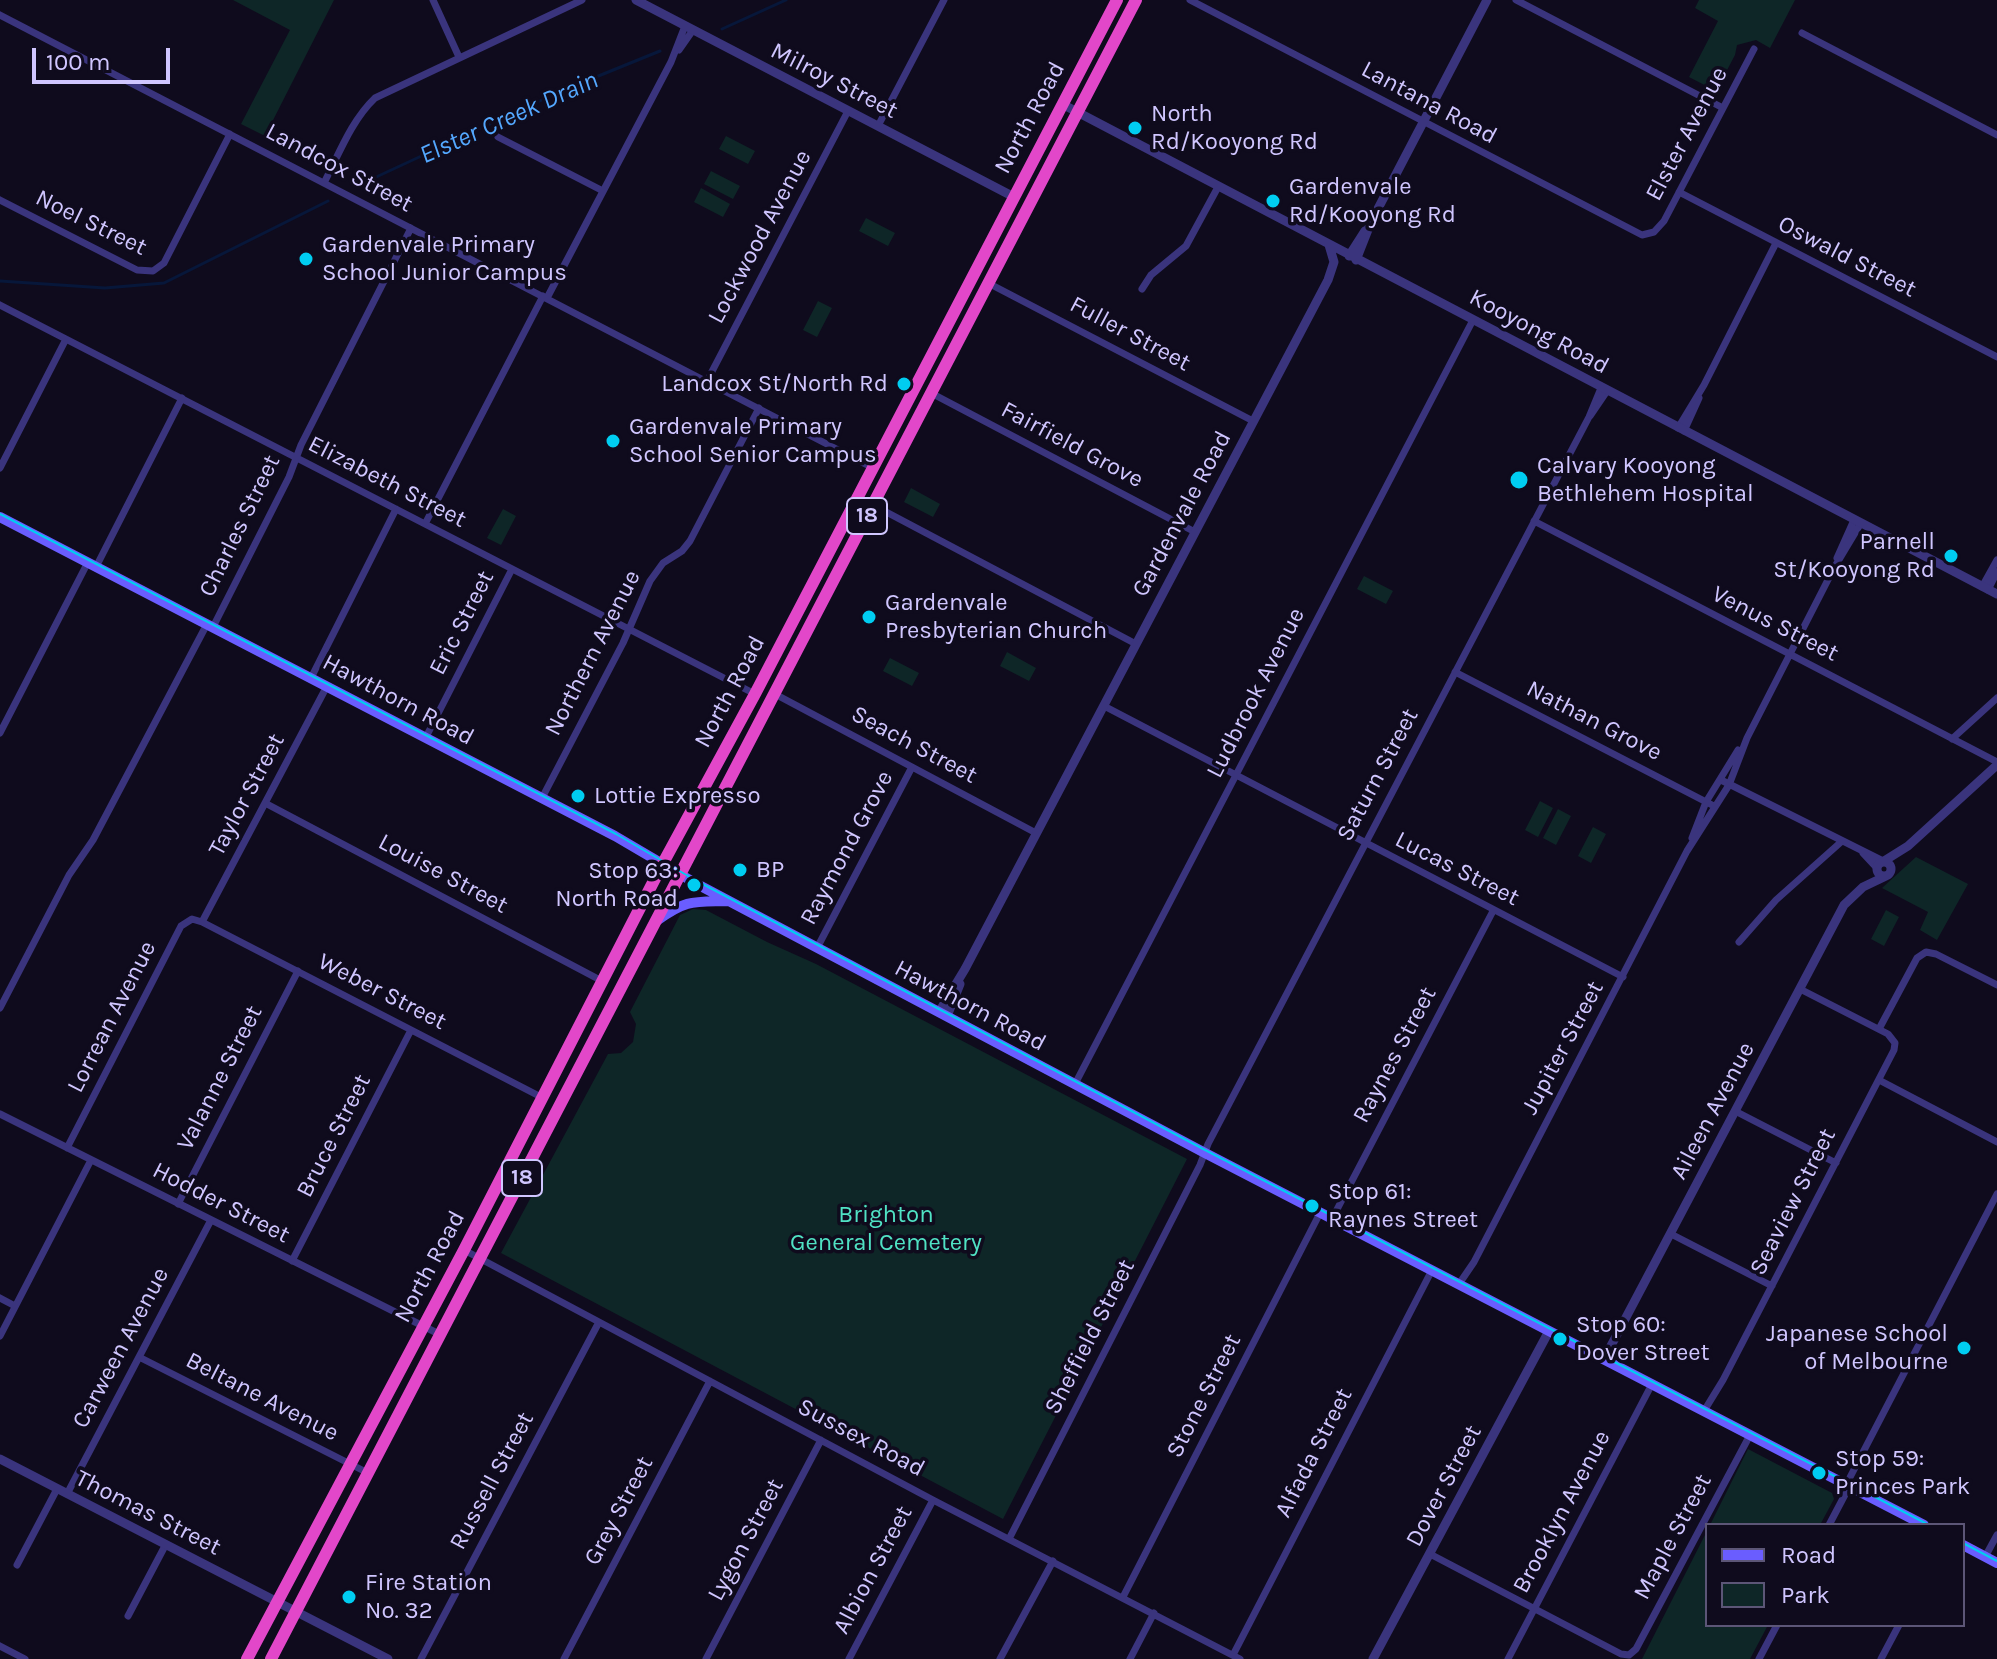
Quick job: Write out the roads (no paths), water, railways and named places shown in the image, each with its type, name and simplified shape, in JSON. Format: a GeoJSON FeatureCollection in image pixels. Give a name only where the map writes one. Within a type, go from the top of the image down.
{"type":"FeatureCollection","features":[{"type":"Feature","properties":{"kind":"highway","name":"North Road"},"geometry":{"type":"LineString","coordinates":[[247,1659],[1117,0]]}},
{"type":"Feature","properties":{"kind":"highway","name":"North Road"},"geometry":{"type":"LineString","coordinates":[[271,1659],[1136,0]]}},
{"type":"Feature","properties":{"kind":"highway"},"geometry":{"type":"LineString","coordinates":[[945,330],[959,338]]}},
{"type":"Feature","properties":{"kind":"highway"},"geometry":{"type":"LineString","coordinates":[[690,812],[709,821]]}},
{"type":"Feature","properties":{"kind":"highway"},"geometry":{"type":"LineString","coordinates":[[317,1528],[335,1537]]}},
{"type":"Feature","properties":{"kind":"main road","name":"Hawthorn Road"},"geometry":{"type":"LineString","coordinates":[[0,517],[542,798],[817,948],[1205,1153],[1920,1523]]}},
{"type":"Feature","properties":{"kind":"main road"},"geometry":{"type":"LineString","coordinates":[[657,921],[674,908],[691,901],[730,901]]}},
{"type":"Feature","properties":{"kind":"main road"},"geometry":{"type":"LineString","coordinates":[[1965,1546],[1997,1563]]}},
{"type":"Feature","properties":{"kind":"street"},"geometry":{"type":"LineString","coordinates":[[433,0],[459,57]]}},
{"type":"Feature","properties":{"kind":"street"},"geometry":{"type":"LineString","coordinates":[[324,183],[352,127],[375,98],[582,0]]}},
{"type":"Feature","properties":{"kind":"street","name":"Milroy Street"},"geometry":{"type":"LineString","coordinates":[[636,0],[1014,197]]}},
{"type":"Feature","properties":{"kind":"street"},"geometry":{"type":"LineString","coordinates":[[878,126],[944,0]]}},
{"type":"Feature","properties":{"kind":"street","name":"Lantana Road"},"geometry":{"type":"LineString","coordinates":[[1190,0],[1632,231],[1650,234]]}},
{"type":"Feature","properties":{"kind":"street"},"geometry":{"type":"LineString","coordinates":[[1353,258],[1487,0]]}},
{"type":"Feature","properties":{"kind":"street"},"geometry":{"type":"LineString","coordinates":[[1516,0],[1723,108]]}},
{"type":"Feature","properties":{"kind":"street","name":"Landcox Street"},"geometry":{"type":"LineString","coordinates":[[0,15],[873,468]]}},
{"type":"Feature","properties":{"kind":"street"},"geometry":{"type":"LineString","coordinates":[[425,524],[689,28]]}},
{"type":"Feature","properties":{"kind":"street"},"geometry":{"type":"LineString","coordinates":[[1802,33],[1997,135]]}},
{"type":"Feature","properties":{"kind":"street","name":"Elster Avenue"},"geometry":{"type":"LineString","coordinates":[[1650,234],[1664,221],[1754,49]]}},
{"type":"Feature","properties":{"kind":"street","name":"Kooyong Road"},"geometry":{"type":"LineString","coordinates":[[1062,104],[1989,590]]}},
{"type":"Feature","properties":{"kind":"street","name":"Lockwood Avenue"},"geometry":{"type":"LineString","coordinates":[[707,381],[848,111]]}},
{"type":"Feature","properties":{"kind":"street","name":"Noel Street"},"geometry":{"type":"LineString","coordinates":[[0,200],[137,270],[153,271],[164,263],[230,134]]}},
{"type":"Feature","properties":{"kind":"street"},"geometry":{"type":"LineString","coordinates":[[498,137],[603,191]]}},
{"type":"Feature","properties":{"kind":"street"},"geometry":{"type":"LineString","coordinates":[[1142,289],[1151,275],[1186,246],[1218,187]]}},
{"type":"Feature","properties":{"kind":"street","name":"Oswald Street"},"geometry":{"type":"LineString","coordinates":[[1679,192],[1997,357]]}},
{"type":"Feature","properties":{"kind":"street","name":"Charles Street"},"geometry":{"type":"LineString","coordinates":[[0,1008],[69,875],[93,840],[210,625],[411,228]]}},
{"type":"Feature","properties":{"kind":"street"},"geometry":{"type":"LineString","coordinates":[[1681,430],[1776,243]]}},
{"type":"Feature","properties":{"kind":"street","name":"Gardenvale Road"},"geometry":{"type":"LineString","coordinates":[[943,1014],[1328,280],[1334,262],[1329,245]]}},
{"type":"Feature","properties":{"kind":"street","name":"Fuller Street"},"geometry":{"type":"LineString","coordinates":[[988,283],[1253,421]]}},
{"type":"Feature","properties":{"kind":"street","name":"Elizabeth Street"},"geometry":{"type":"LineString","coordinates":[[0,305],[755,694]]}},
{"type":"Feature","properties":{"kind":"street","name":"Ludbrook Avenue"},"geometry":{"type":"LineString","coordinates":[[1075,1084],[1473,320]]}},
{"type":"Feature","properties":{"kind":"street"},"geometry":{"type":"LineString","coordinates":[[0,468],[66,339]]}},
{"type":"Feature","properties":{"kind":"street","name":"Saturn Street"},"geometry":{"type":"LineString","coordinates":[[1205,1153],[1604,389]]}},
{"type":"Feature","properties":{"kind":"street","name":"Fairfield Grove"},"geometry":{"type":"LineString","coordinates":[[931,393],[1195,532]]}},
{"type":"Feature","properties":{"kind":"street"},"geometry":{"type":"LineString","coordinates":[[0,733],[182,398]]}},
{"type":"Feature","properties":{"kind":"street","name":"Northern Avenue"},"geometry":{"type":"LineString","coordinates":[[542,798],[654,574],[690,541],[759,408]]}},
{"type":"Feature","properties":{"kind":"street"},"geometry":{"type":"LineString","coordinates":[[872,505],[1136,644]]}},
{"type":"Feature","properties":{"kind":"street"},"geometry":{"type":"LineString","coordinates":[[311,678],[396,509]]}},
{"type":"Feature","properties":{"kind":"street","name":"Venus Street"},"geometry":{"type":"LineString","coordinates":[[1534,521],[1997,763]]}},
{"type":"Feature","properties":{"kind":"street","name":"Jupiter Street"},"geometry":{"type":"LineString","coordinates":[[1462,1286],[1857,522]]}},
{"type":"Feature","properties":{"kind":"street"},"geometry":{"type":"LineString","coordinates":[[1989,590],[1997,560]]}},
{"type":"Feature","properties":{"kind":"street","name":"Eric Street"},"geometry":{"type":"LineString","coordinates":[[426,737],[512,569]]}},
{"type":"Feature","properties":{"kind":"street"},"geometry":{"type":"LineString","coordinates":[[1989,590],[1997,572]]}},
{"type":"Feature","properties":{"kind":"street","name":"Nathan Grove"},"geometry":{"type":"LineString","coordinates":[[1455,672],[1710,804]]}},
{"type":"Feature","properties":{"kind":"street","name":"Taylor Street"},"geometry":{"type":"LineString","coordinates":[[202,922],[327,686]]}},
{"type":"Feature","properties":{"kind":"street","name":"Seach Street"},"geometry":{"type":"LineString","coordinates":[[773,693],[1036,833]]}},
{"type":"Feature","properties":{"kind":"street"},"geometry":{"type":"LineString","coordinates":[[1952,739],[1997,698]]}},
{"type":"Feature","properties":{"kind":"street","name":"Lucas Street"},"geometry":{"type":"LineString","coordinates":[[1104,706],[1623,977]]}},
{"type":"Feature","properties":{"kind":"street","name":"Jupiter Street"},"geometry":{"type":"LineString","coordinates":[[1710,804],[1729,785],[1747,738]]}},
{"type":"Feature","properties":{"kind":"street","name":"Aileen Avenue"},"geometry":{"type":"LineString","coordinates":[[1604,1359],[1844,905],[1997,763]]}},
{"type":"Feature","properties":{"kind":"street","name":"Raymond Grove"},"geometry":{"type":"LineString","coordinates":[[817,948],[912,767]]}},
{"type":"Feature","properties":{"kind":"street"},"geometry":{"type":"LineString","coordinates":[[1721,780],[1863,853],[1883,868]]}},
{"type":"Feature","properties":{"kind":"street","name":"Louise Street"},"geometry":{"type":"LineString","coordinates":[[265,803],[602,981]]}},
{"type":"Feature","properties":{"kind":"street"},"geometry":{"type":"LineString","coordinates":[[1739,942],[1776,900],[1841,842]]}},
{"type":"Feature","properties":{"kind":"street","name":"Raynes Street"},"geometry":{"type":"LineString","coordinates":[[1332,1219],[1493,911]]}},
{"type":"Feature","properties":{"kind":"street","name":"Lorrean Avenue"},"geometry":{"type":"LineString","coordinates":[[67,1148],[181,926],[192,919],[202,922]]}},
{"type":"Feature","properties":{"kind":"street","name":"Weber Street"},"geometry":{"type":"LineString","coordinates":[[202,922],[543,1098]]}},
{"type":"Feature","properties":{"kind":"street"},"geometry":{"type":"LineString","coordinates":[[1800,989],[1879,1029],[1917,958],[1926,952],[1936,954],[1997,985]]}},
{"type":"Feature","properties":{"kind":"street","name":"Valanne Street"},"geometry":{"type":"LineString","coordinates":[[178,1204],[298,971]]}},
{"type":"Feature","properties":{"kind":"street","name":"Seaview Street"},"geometry":{"type":"LineString","coordinates":[[1707,1413],[1893,1053],[1895,1043],[1891,1036],[1879,1029]]}},
{"type":"Feature","properties":{"kind":"street","name":"Bruce Street"},"geometry":{"type":"LineString","coordinates":[[292,1261],[411,1030]]}},
{"type":"Feature","properties":{"kind":"street"},"geometry":{"type":"LineString","coordinates":[[1879,1080],[1997,1142]]}},
{"type":"Feature","properties":{"kind":"street"},"geometry":{"type":"LineString","coordinates":[[1735,1111],[1836,1163]]}},
{"type":"Feature","properties":{"kind":"street","name":"Hodder Street"},"geometry":{"type":"LineString","coordinates":[[0,1114],[441,1335]]}},
{"type":"Feature","properties":{"kind":"street","name":"Sheffield Street"},"geometry":{"type":"LineString","coordinates":[[1009,1539],[1205,1153]]}},
{"type":"Feature","properties":{"kind":"street"},"geometry":{"type":"LineString","coordinates":[[0,1336],[91,1160]]}},
{"type":"Feature","properties":{"kind":"street"},"geometry":{"type":"LineString","coordinates":[[1830,1523],[1997,1194]]}},
{"type":"Feature","properties":{"kind":"street","name":"Stone Street"},"geometry":{"type":"LineString","coordinates":[[1123,1597],[1320,1213]]}},
{"type":"Feature","properties":{"kind":"street","name":"Carween Avenue"},"geometry":{"type":"LineString","coordinates":[[17,1565],[139,1357],[211,1220]]}},
{"type":"Feature","properties":{"kind":"street"},"geometry":{"type":"LineString","coordinates":[[1671,1234],[1772,1286]]}},
{"type":"Feature","properties":{"kind":"street","name":"Sussex Road"},"geometry":{"type":"LineString","coordinates":[[464,1250],[933,1500],[1237,1657]]}},
{"type":"Feature","properties":{"kind":"street","name":"Alfada Street"},"geometry":{"type":"LineString","coordinates":[[1237,1657],[1432,1270]]}},
{"type":"Feature","properties":{"kind":"street"},"geometry":{"type":"LineString","coordinates":[[0,1298],[15,1306]]}},
{"type":"Feature","properties":{"kind":"street","name":"Russell Street"},"geometry":{"type":"LineString","coordinates":[[421,1659],[599,1322]]}},
{"type":"Feature","properties":{"kind":"street","name":"Dover Street"},"geometry":{"type":"LineString","coordinates":[[1373,1659],[1549,1331]]}},
{"type":"Feature","properties":{"kind":"street","name":"Beltane Avenue"},"geometry":{"type":"LineString","coordinates":[[139,1357],[368,1473]]}},
{"type":"Feature","properties":{"kind":"street","name":"Grey Street"},"geometry":{"type":"LineString","coordinates":[[564,1659],[710,1381]]}},
{"type":"Feature","properties":{"kind":"street","name":"Brooklyn Avenue"},"geometry":{"type":"LineString","coordinates":[[1508,1659],[1652,1384]]}},
{"type":"Feature","properties":{"kind":"street","name":"Maple Street"},"geometry":{"type":"LineString","coordinates":[[1534,1608],[1629,1655],[1636,1649],[1750,1435]]}},
{"type":"Feature","properties":{"kind":"street","name":"Lygon Street"},"geometry":{"type":"LineString","coordinates":[[706,1659],[821,1440]]}},
{"type":"Feature","properties":{"kind":"street","name":"Thomas Street"},"geometry":{"type":"LineString","coordinates":[[0,1459],[388,1659]]}},
{"type":"Feature","properties":{"kind":"street","name":"Albion Street"},"geometry":{"type":"LineString","coordinates":[[849,1659],[933,1500]]}},
{"type":"Feature","properties":{"kind":"street"},"geometry":{"type":"LineString","coordinates":[[1985,1557],[1997,1535]]}},
{"type":"Feature","properties":{"kind":"street"},"geometry":{"type":"LineString","coordinates":[[128,1616],[166,1544]]}},
{"type":"Feature","properties":{"kind":"street"},"geometry":{"type":"LineString","coordinates":[[1430,1554],[1534,1608]]}},
{"type":"Feature","properties":{"kind":"street"},"geometry":{"type":"LineString","coordinates":[[1000,1659],[1053,1561]]}},
{"type":"Feature","properties":{"kind":"street"},"geometry":{"type":"LineString","coordinates":[[1130,1659],[1154,1613]]}},
{"type":"Feature","properties":{"kind":"street"},"geometry":{"type":"LineString","coordinates":[[1759,1659],[1776,1627]]}},
{"type":"Feature","properties":{"kind":"street"},"geometry":{"type":"LineString","coordinates":[[1881,1659],[1898,1627]]}},
{"type":"Feature","properties":{"kind":"street"},"geometry":{"type":"LineString","coordinates":[[0,1646],[25,1659]]}},
{"type":"Feature","properties":{"kind":"waterway","name":"Elster Creek Drain"},"geometry":{"type":"LineString","coordinates":[[722,29],[786,0]]}},
{"type":"Feature","properties":{"kind":"waterway","name":"Elster Creek Drain"},"geometry":{"type":"LineString","coordinates":[[359,185],[559,92],[660,51]]}},
{"type":"Feature","properties":{"kind":"waterway","name":"Elster Creek Drain"},"geometry":{"type":"LineString","coordinates":[[0,281],[105,288],[164,283],[328,201]]}},
{"type":"Feature","properties":{"kind":"tram line"},"geometry":{"type":"LineString","coordinates":[[0,514],[616,834],[695,880],[1205,1150],[1925,1523]]}},
{"type":"Feature","properties":{"kind":"tram line"},"geometry":{"type":"LineString","coordinates":[[1965,1544],[1997,1561]]}},
{"type":"Feature","properties":{"kind":"place","name":"North Rd/Kooyong Rd"},"geometry":{"type":"Point","coordinates":[1135,128]}},
{"type":"Feature","properties":{"kind":"place","name":"Gardenvale Rd/Kooyong Rd"},"geometry":{"type":"Point","coordinates":[1273,201]}},
{"type":"Feature","properties":{"kind":"place","name":"Gardenvale Primary School Junior Campus"},"geometry":{"type":"Point","coordinates":[306,259]}},
{"type":"Feature","properties":{"kind":"place","name":"Landcox St/North Rd"},"geometry":{"type":"Point","coordinates":[904,384]}},
{"type":"Feature","properties":{"kind":"place","name":"Gardenvale Primary School Senior Campus"},"geometry":{"type":"Point","coordinates":[613,441]}},
{"type":"Feature","properties":{"kind":"place","name":"Calvary Kooyong Bethlehem Hospital"},"geometry":{"type":"Point","coordinates":[1519,480]}},
{"type":"Feature","properties":{"kind":"place","name":"Parnell St/Kooyong Rd"},"geometry":{"type":"Point","coordinates":[1951,556]}},
{"type":"Feature","properties":{"kind":"place","name":"Gardenvale Presbyterian Church"},"geometry":{"type":"Point","coordinates":[869,617]}},
{"type":"Feature","properties":{"kind":"place","name":"Lottie Expresso"},"geometry":{"type":"Point","coordinates":[578,796]}},
{"type":"Feature","properties":{"kind":"place","name":"BP"},"geometry":{"type":"Point","coordinates":[740,870]}},
{"type":"Feature","properties":{"kind":"place","name":"Stop 63: North Road"},"geometry":{"type":"Point","coordinates":[694,885]}},
{"type":"Feature","properties":{"kind":"place","name":"Stop 61: Raynes Street"},"geometry":{"type":"Point","coordinates":[1312,1206]}},
{"type":"Feature","properties":{"kind":"place","name":"Stop 60: Dover Street"},"geometry":{"type":"Point","coordinates":[1560,1339]}},
{"type":"Feature","properties":{"kind":"place","name":"Japanese School of Melbourne"},"geometry":{"type":"Point","coordinates":[1964,1348]}},
{"type":"Feature","properties":{"kind":"place","name":"Stop 59: Princes Park"},"geometry":{"type":"Point","coordinates":[1819,1473]}},
{"type":"Feature","properties":{"kind":"place","name":"Fire Station No. 32"},"geometry":{"type":"Point","coordinates":[349,1597]}},
{"type":"Feature","properties":{"kind":"park label","name":"Brighton General Cemetery"},"geometry":{"type":"Point","coordinates":[886,1229]}}]}
